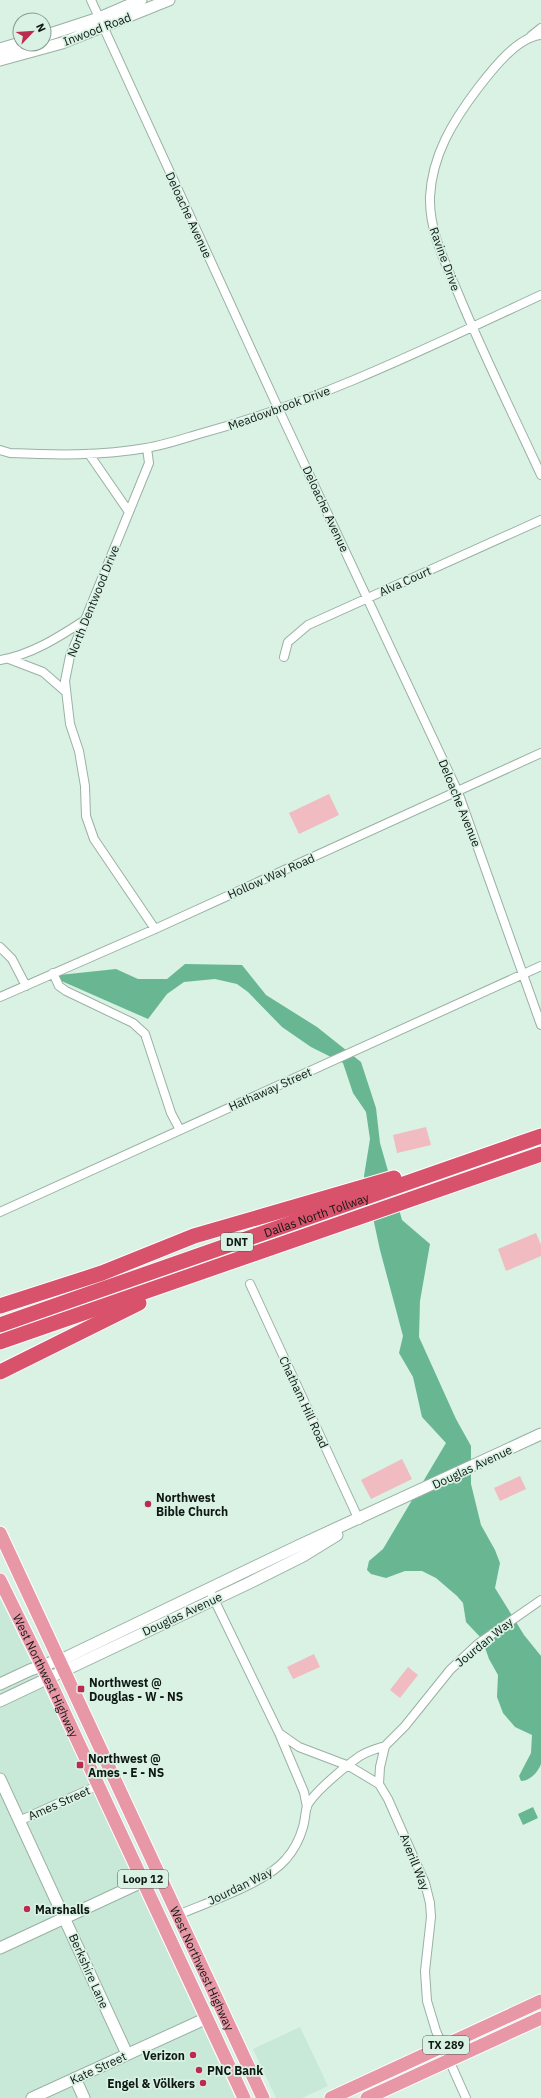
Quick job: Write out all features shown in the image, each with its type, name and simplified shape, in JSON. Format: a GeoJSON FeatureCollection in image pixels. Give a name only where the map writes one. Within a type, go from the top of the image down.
{"type":"FeatureCollection","features":[{"type":"Feature","properties":{"kind":"highway","name":"Dallas North Tollway"},"geometry":{"type":"LineString","coordinates":[[0,1325],[474,1158],[541,1136]]}},
{"type":"Feature","properties":{"kind":"highway","name":"Dallas North Tollway"},"geometry":{"type":"LineString","coordinates":[[0,1342],[541,1154]]}},
{"type":"Feature","properties":{"kind":"highway"},"geometry":{"type":"LineString","coordinates":[[0,1306],[102,1273],[161,1247],[200,1234],[370,1183],[474,1158]]}},
{"type":"Feature","properties":{"kind":"highway"},"geometry":{"type":"LineString","coordinates":[[0,1372],[192,1276]]}},
{"type":"Feature","properties":{"kind":"main road","name":"West Northwest Highway"},"geometry":{"type":"LineString","coordinates":[[0,1533],[263,2098]]}},
{"type":"Feature","properties":{"kind":"main road","name":"West Northwest Highway"},"geometry":{"type":"LineString","coordinates":[[0,1580],[99,1785],[244,2098]]}},
{"type":"Feature","properties":{"kind":"main road"},"geometry":{"type":"LineString","coordinates":[[27,1635],[44,1628]]}},
{"type":"Feature","properties":{"kind":"main road"},"geometry":{"type":"LineString","coordinates":[[144,1881],[154,1885],[184,1945],[197,1955]]}},
{"type":"Feature","properties":{"kind":"main road","name":"TX 289"},"geometry":{"type":"LineString","coordinates":[[331,2098],[541,2001]]}},
{"type":"Feature","properties":{"kind":"main road","name":"TX 289"},"geometry":{"type":"LineString","coordinates":[[367,2098],[541,2018]]}},
{"type":"Feature","properties":{"kind":"street","name":"Deloache Avenue"},"geometry":{"type":"LineString","coordinates":[[91,0],[458,792],[541,1025]]}},
{"type":"Feature","properties":{"kind":"street","name":"Inwood Road"},"geometry":{"type":"LineString","coordinates":[[0,60],[62,43],[141,0]]}},
{"type":"Feature","properties":{"kind":"street","name":"Inwood Road"},"geometry":{"type":"LineString","coordinates":[[52,34],[101,23],[169,0]]}},
{"type":"Feature","properties":{"kind":"street","name":"Ravine Drive"},"geometry":{"type":"LineString","coordinates":[[541,28],[512,50],[491,70],[450,128],[439,152],[434,171],[430,198],[433,230],[472,327],[541,475]]}},
{"type":"Feature","properties":{"kind":"street"},"geometry":{"type":"LineString","coordinates":[[531,36],[541,36]]}},
{"type":"Feature","properties":{"kind":"street"},"geometry":{"type":"LineString","coordinates":[[0,49],[12,45]]}},
{"type":"Feature","properties":{"kind":"street","name":"Meadowbrook Drive"},"geometry":{"type":"LineString","coordinates":[[0,450],[10,454],[89,454],[147,448],[280,410],[359,378],[541,295]]}},
{"type":"Feature","properties":{"kind":"street","name":"North Dentwood Drive"},"geometry":{"type":"LineString","coordinates":[[147,448],[149,463],[70,656],[65,681],[70,724],[79,751],[85,786],[86,816],[94,839],[155,930]]}},
{"type":"Feature","properties":{"kind":"street"},"geometry":{"type":"LineString","coordinates":[[89,454],[129,512]]}},
{"type":"Feature","properties":{"kind":"street","name":"Alva Court"},"geometry":{"type":"LineString","coordinates":[[284,657],[288,642],[295,634],[308,626],[541,520]]}},
{"type":"Feature","properties":{"kind":"street"},"geometry":{"type":"LineString","coordinates":[[4,659],[45,644],[85,620]]}},
{"type":"Feature","properties":{"kind":"street"},"geometry":{"type":"LineString","coordinates":[[4,659],[43,672],[66,692]]}},
{"type":"Feature","properties":{"kind":"street","name":"Hollow Way Road"},"geometry":{"type":"LineString","coordinates":[[0,998],[53,973],[155,930],[541,753]]}},
{"type":"Feature","properties":{"kind":"street"},"geometry":{"type":"LineString","coordinates":[[0,947],[12,959],[26,986]]}},
{"type":"Feature","properties":{"kind":"street","name":"Hathaway Street"},"geometry":{"type":"LineString","coordinates":[[0,1212],[541,966]]}},
{"type":"Feature","properties":{"kind":"street"},"geometry":{"type":"LineString","coordinates":[[53,973],[59,986],[66,991],[133,1023],[145,1034],[171,1113],[180,1130]]}},
{"type":"Feature","properties":{"kind":"street","name":"Chatham Hill Road"},"geometry":{"type":"LineString","coordinates":[[250,1284],[359,1520]]}},
{"type":"Feature","properties":{"kind":"street","name":"Douglas Avenue"},"geometry":{"type":"LineString","coordinates":[[0,1684],[42,1666],[61,1665],[214,1599],[279,1562],[359,1520],[541,1434]]}},
{"type":"Feature","properties":{"kind":"street","name":"Douglas Avenue"},"geometry":{"type":"LineString","coordinates":[[0,1701],[48,1678],[61,1665],[209,1589],[279,1562]]}},
{"type":"Feature","properties":{"kind":"street","name":"Averill Way"},"geometry":{"type":"LineString","coordinates":[[209,1589],[279,1733],[304,1792],[307,1807]]}},
{"type":"Feature","properties":{"kind":"street","name":"Jourdan Way"},"geometry":{"type":"LineString","coordinates":[[178,1915],[257,1880],[273,1871],[286,1859],[296,1844],[303,1828],[307,1807],[316,1793],[359,1757],[371,1750],[385,1746],[405,1726],[450,1670],[480,1643],[521,1612],[541,1600]]}},
{"type":"Feature","properties":{"kind":"street","name":"Averill Way"},"geometry":{"type":"LineString","coordinates":[[279,1733],[299,1747],[349,1766],[379,1784],[388,1799],[425,1883],[430,1903],[431,1917],[425,1986],[430,2016],[466,2098]]}},
{"type":"Feature","properties":{"kind":"street"},"geometry":{"type":"LineString","coordinates":[[379,1784],[380,1766],[385,1746]]}},
{"type":"Feature","properties":{"kind":"street","name":"Berkshire Lane"},"geometry":{"type":"LineString","coordinates":[[0,1780],[65,1917],[127,2054]]}},
{"type":"Feature","properties":{"kind":"street","name":"Ames Street"},"geometry":{"type":"LineString","coordinates":[[19,1821],[99,1785]]}},
{"type":"Feature","properties":{"kind":"street"},"geometry":{"type":"LineString","coordinates":[[0,1948],[144,1881]]}},
{"type":"Feature","properties":{"kind":"street","name":"Kate Street"},"geometry":{"type":"LineString","coordinates":[[32,2098],[207,2018]]}},
{"type":"Feature","properties":{"kind":"street"},"geometry":{"type":"LineString","coordinates":[[75,2078],[84,2098]]}},
{"type":"Feature","properties":{"kind":"shaded area"},"geometry":{"type":"Polygon","coordinates":[[[329,794],[339,815],[299,834],[289,813],[329,794]]]}},
{"type":"Feature","properties":{"kind":"shaded area"},"geometry":{"type":"Polygon","coordinates":[[[185,964],[242,965],[266,995],[317,1027],[361,1062],[376,1108],[380,1143],[402,1220],[430,1244],[420,1301],[419,1337],[456,1419],[471,1446],[471,1484],[481,1525],[495,1550],[500,1563],[495,1588],[524,1635],[541,1656],[541,1764],[536,1773],[524,1781],[521,1781],[519,1776],[531,1753],[532,1735],[515,1727],[503,1713],[497,1697],[498,1675],[489,1659],[482,1639],[466,1622],[463,1603],[436,1578],[422,1571],[405,1571],[386,1578],[371,1574],[367,1570],[369,1561],[383,1549],[446,1443],[422,1417],[413,1377],[399,1353],[403,1336],[380,1250],[364,1176],[370,1139],[366,1112],[353,1093],[343,1063],[311,1047],[282,1027],[248,992],[237,984],[215,979],[184,982],[167,994],[148,1019],[50,976],[116,969],[138,979],[167,979],[185,964]]]}},
{"type":"Feature","properties":{"kind":"shaded area"},"geometry":{"type":"Polygon","coordinates":[[[426,1127],[431,1145],[397,1153],[393,1135],[426,1127]]]}},
{"type":"Feature","properties":{"kind":"shaded area"},"geometry":{"type":"Polygon","coordinates":[[[536,1233],[541,1245],[541,1256],[506,1271],[498,1249],[536,1233]]]}},
{"type":"Feature","properties":{"kind":"shaded area"},"geometry":{"type":"Polygon","coordinates":[[[402,1459],[412,1479],[371,1499],[361,1480],[402,1459]]]}},
{"type":"Feature","properties":{"kind":"shaded area"},"geometry":{"type":"Polygon","coordinates":[[[520,1476],[526,1489],[500,1501],[494,1488],[520,1476]]]}},
{"type":"Feature","properties":{"kind":"shaded area"},"geometry":{"type":"Polygon","coordinates":[[[0,1598],[85,1773],[235,2098],[0,2098],[0,1598]]]}},
{"type":"Feature","properties":{"kind":"shaded area"},"geometry":{"type":"Polygon","coordinates":[[[314,1654],[320,1667],[293,1679],[287,1667],[314,1654]]]}},
{"type":"Feature","properties":{"kind":"shaded area"},"geometry":{"type":"Polygon","coordinates":[[[408,1667],[418,1675],[400,1698],[390,1690],[408,1667]]]}},
{"type":"Feature","properties":{"kind":"shaded area"},"geometry":{"type":"Polygon","coordinates":[[[533,1807],[538,1818],[523,1825],[518,1814],[533,1807]]]}},
{"type":"Feature","properties":{"kind":"shaded area"},"geometry":{"type":"Polygon","coordinates":[[[300,2027],[328,2086],[302,2098],[276,2098],[253,2049],[300,2027]]]}},
{"type":"Feature","properties":{"kind":"place","name":"Northwest Bible Church"},"geometry":{"type":"Point","coordinates":[148,1504]}},
{"type":"Feature","properties":{"kind":"place","name":"Northwest @ Douglas - W - NS"},"geometry":{"type":"Point","coordinates":[81,1689]}},
{"type":"Feature","properties":{"kind":"place","name":"Northwest @ Ames - E - NS"},"geometry":{"type":"Point","coordinates":[80,1765]}},
{"type":"Feature","properties":{"kind":"place","name":"Marshalls"},"geometry":{"type":"Point","coordinates":[27,1909]}},
{"type":"Feature","properties":{"kind":"place","name":"Verizon"},"geometry":{"type":"Point","coordinates":[193,2055]}},
{"type":"Feature","properties":{"kind":"place","name":"PNC Bank"},"geometry":{"type":"Point","coordinates":[199,2070]}},
{"type":"Feature","properties":{"kind":"place","name":"Engel & Völkers"},"geometry":{"type":"Point","coordinates":[203,2083]}}]}
